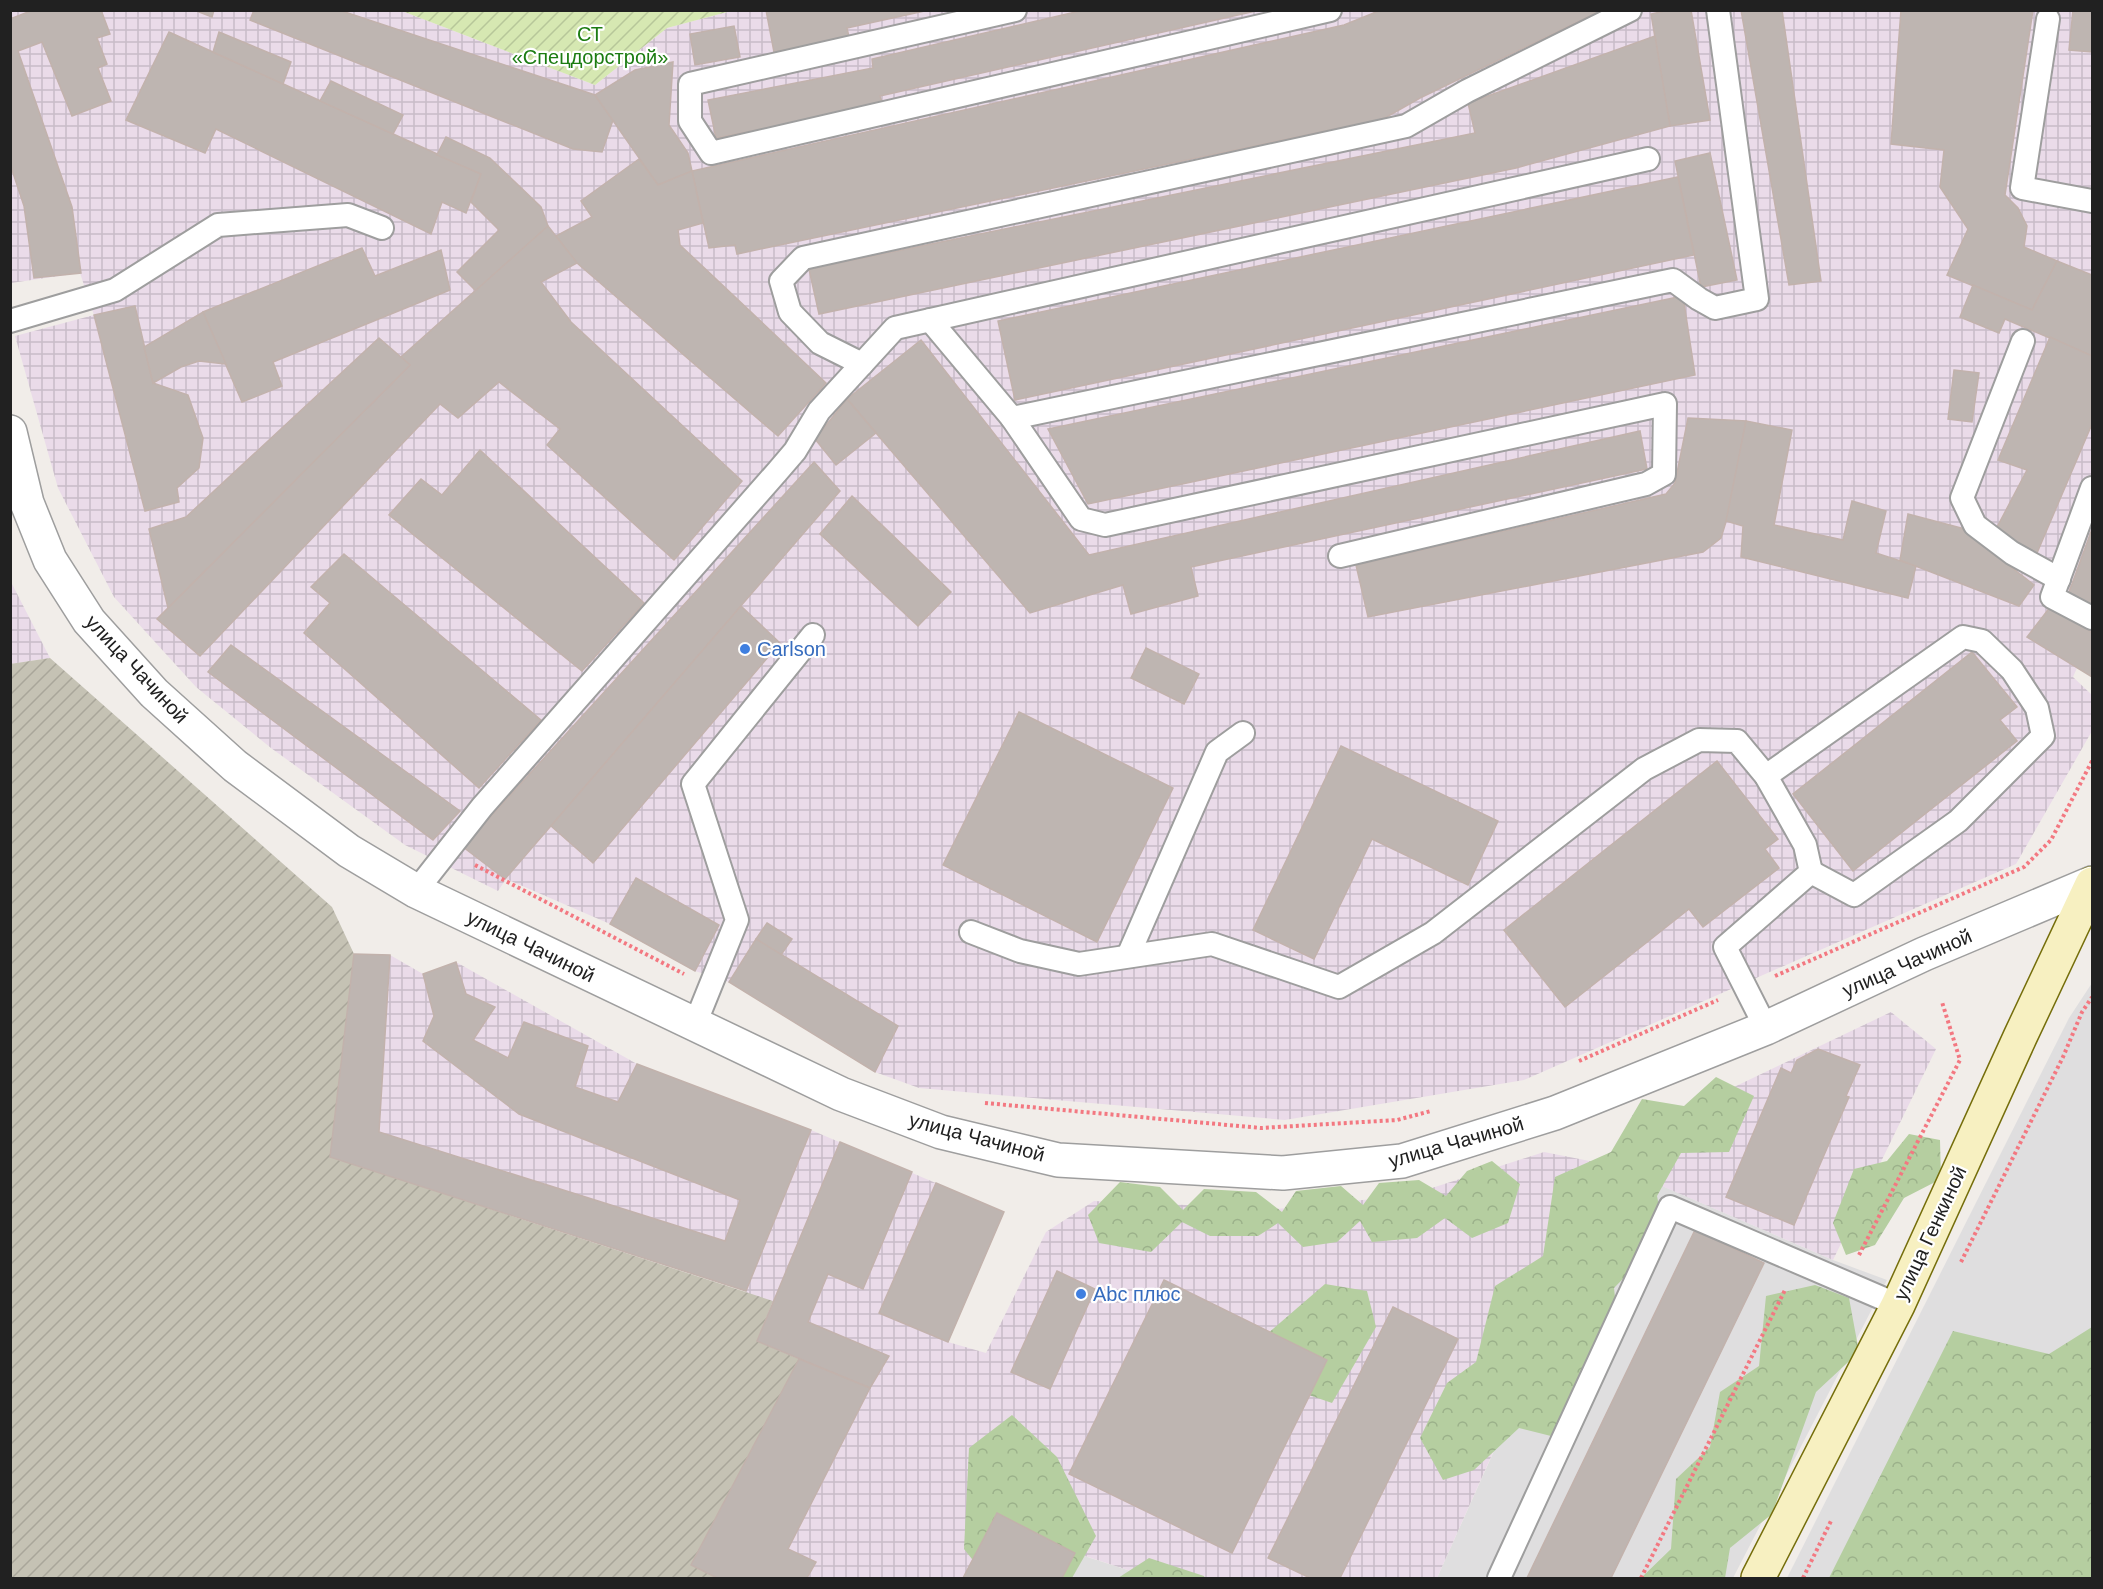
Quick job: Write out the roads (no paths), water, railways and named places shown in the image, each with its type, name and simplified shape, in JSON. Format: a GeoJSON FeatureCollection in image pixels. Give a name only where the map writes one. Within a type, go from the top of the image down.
{"type":"FeatureCollection","features":[{"type":"Feature","properties":{"kind":"street","name":"улица Чачиной"},"geometry":{"type":"LineString","coordinates":[[10,432],[27,503],[50,560],[89,621],[154,693],[236,766],[349,851],[416,891],[841,1094],[941,1132],[1058,1160],[1283,1173],[1402,1161],[1555,1113],[1766,1028],[1924,954],[2092,883]]}},
{"type":"Feature","properties":{"kind":"street","name":"улица Генкиной"},"geometry":{"type":"LineString","coordinates":[[1758,1578],[1898,1305],[2092,883]]}},
{"type":"Feature","properties":{"kind":"lane"},"geometry":{"type":"LineString","coordinates":[[1015,10],[690,84],[690,121],[711,153],[1330,10]]}},
{"type":"Feature","properties":{"kind":"lane"},"geometry":{"type":"LineString","coordinates":[[862,364],[820,343],[790,312],[782,281],[803,258],[1406,126],[1467,91],[1630,10]]}},
{"type":"Feature","properties":{"kind":"lane"},"geometry":{"type":"LineString","coordinates":[[1012,418],[1673,280],[1715,308],[1757,299],[1718,10]]}},
{"type":"Feature","properties":{"kind":"lane"},"geometry":{"type":"LineString","coordinates":[[2048,19],[2022,188],[2092,201]]}},
{"type":"Feature","properties":{"kind":"lane"},"geometry":{"type":"LineString","coordinates":[[416,891],[482,807],[789,458],[819,411],[895,328],[1648,159]]}},
{"type":"Feature","properties":{"kind":"lane"},"geometry":{"type":"LineString","coordinates":[[10,321],[115,290],[218,225],[348,215],[382,228]]}},
{"type":"Feature","properties":{"kind":"lane"},"geometry":{"type":"LineString","coordinates":[[930,320],[1012,418],[1081,519],[1105,525],[1665,404],[1664,474],[1646,484],[1340,556]]}},
{"type":"Feature","properties":{"kind":"lane"},"geometry":{"type":"LineString","coordinates":[[2024,341],[1962,498],[1975,525],[2012,553],[2059,579]]}},
{"type":"Feature","properties":{"kind":"lane"},"geometry":{"type":"LineString","coordinates":[[2092,488],[2052,597],[2092,618]]}},
{"type":"Feature","properties":{"kind":"lane"},"geometry":{"type":"LineString","coordinates":[[695,1024],[737,920],[693,784],[813,634]]}},
{"type":"Feature","properties":{"kind":"lane"},"geometry":{"type":"LineString","coordinates":[[971,932],[1020,951],[1079,964],[1212,944],[1339,987],[1433,933],[1644,769],[1700,740],[1737,741],[1766,776],[1805,845],[1811,872],[1854,895],[1958,821],[2043,736],[2037,708],[2012,670],[1982,640],[1963,637],[1766,776]]}},
{"type":"Feature","properties":{"kind":"lane"},"geometry":{"type":"LineString","coordinates":[[1128,956],[1217,752],[1243,732]]}},
{"type":"Feature","properties":{"kind":"lane"},"geometry":{"type":"LineString","coordinates":[[1766,1028],[1725,947],[1811,872]]}},
{"type":"Feature","properties":{"kind":"lane"},"geometry":{"type":"LineString","coordinates":[[1499,1578],[1670,1207],[1898,1305]]}},
{"type":"Feature","properties":{"kind":"place","name":"Carlson"},"geometry":{"type":"Point","coordinates":[745,649]}},
{"type":"Feature","properties":{"kind":"place","name":"Аbc плюс"},"geometry":{"type":"Point","coordinates":[1081,1294]}},
{"type":"Feature","properties":{"kind":"park label","name":"СТ «Спецдорстрой»"},"geometry":{"type":"Point","coordinates":[590,46]}}]}
